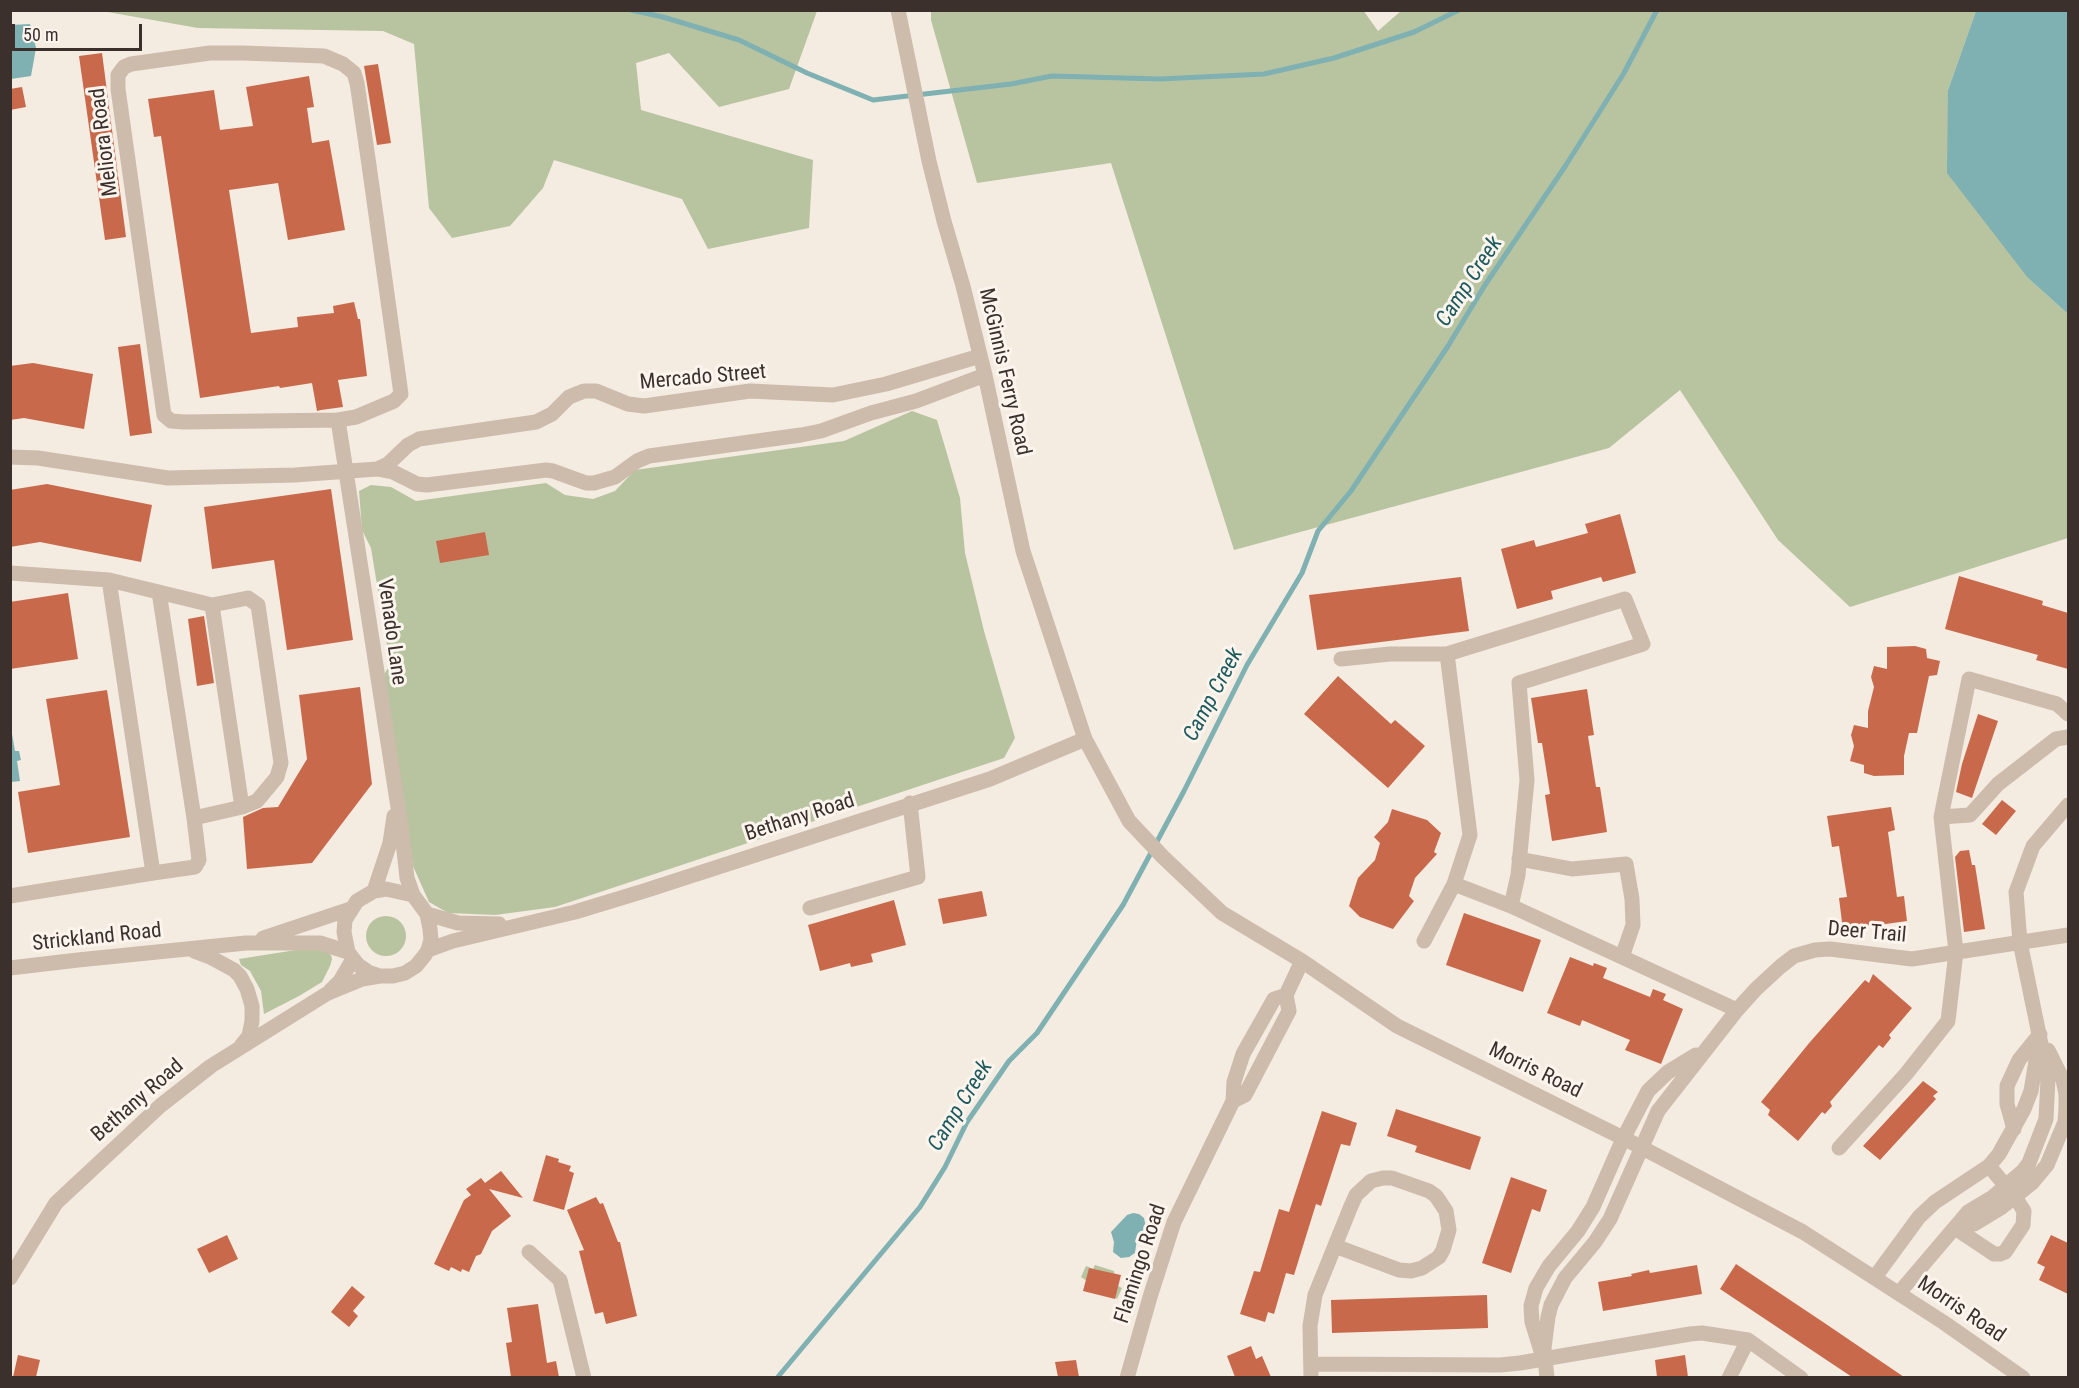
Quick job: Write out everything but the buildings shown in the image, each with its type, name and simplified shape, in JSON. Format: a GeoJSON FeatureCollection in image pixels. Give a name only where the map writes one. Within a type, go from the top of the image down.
{"type":"FeatureCollection","features":[{"type":"Feature","properties":{"kind":"street","name":"McGinnis Ferry Road"},"geometry":{"type":"LineString","coordinates":[[898,10],[929,160],[985,375],[1023,551],[1085,739]]}},
{"type":"Feature","properties":{"kind":"street","name":"Meliora Road"},"geometry":{"type":"LineString","coordinates":[[243,52],[324,57],[343,64],[354,73],[401,394],[394,401],[356,417],[338,420],[184,422],[171,421],[164,415],[118,89],[118,75],[124,67],[131,64],[210,53],[243,52]]}},
{"type":"Feature","properties":{"kind":"street","name":"Mercado Street"},"geometry":{"type":"LineString","coordinates":[[377,469],[419,439],[536,422],[552,414],[569,397],[584,391],[596,391],[628,404],[644,406],[750,391],[834,394],[886,384],[980,357]]}},
{"type":"Feature","properties":{"kind":"street"},"geometry":{"type":"LineString","coordinates":[[10,457],[38,458],[168,478],[213,478],[377,469],[393,472],[417,484],[427,485],[546,470],[586,483],[594,483],[615,477],[637,461],[649,456],[801,435],[916,401],[985,375]]}},
{"type":"Feature","properties":{"kind":"street"},"geometry":{"type":"LineString","coordinates":[[338,420],[346,472]]}},
{"type":"Feature","properties":{"kind":"street","name":"Venado Lane"},"geometry":{"type":"LineString","coordinates":[[346,472],[407,878],[413,895]]}},
{"type":"Feature","properties":{"kind":"street"},"geometry":{"type":"LineString","coordinates":[[10,573],[109,580],[212,604],[249,598],[258,605],[281,762],[277,777],[257,801],[242,807],[194,818]]}},
{"type":"Feature","properties":{"kind":"street"},"geometry":{"type":"LineString","coordinates":[[109,580],[153,873]]}},
{"type":"Feature","properties":{"kind":"street"},"geometry":{"type":"LineString","coordinates":[[10,896],[195,867],[199,860],[159,592]]}},
{"type":"Feature","properties":{"kind":"street"},"geometry":{"type":"LineString","coordinates":[[1341,659],[1390,654],[1447,654],[1625,599],[1643,644],[1519,682],[1527,780],[1518,875],[1511,906]]}},
{"type":"Feature","properties":{"kind":"street"},"geometry":{"type":"LineString","coordinates":[[212,604],[242,807]]}},
{"type":"Feature","properties":{"kind":"street"},"geometry":{"type":"LineString","coordinates":[[1424,941],[1454,884],[1470,835],[1447,654]]}},
{"type":"Feature","properties":{"kind":"street"},"geometry":{"type":"LineString","coordinates":[[1839,1148],[1906,1074],[1948,1021],[1956,952],[1941,817],[1969,679],[2057,704],[2068,714]]}},
{"type":"Feature","properties":{"kind":"street"},"geometry":{"type":"LineString","coordinates":[[1941,817],[1970,815],[1998,784],[2056,739],[2068,737]]}},
{"type":"Feature","properties":{"kind":"street","name":"Bethany Road"},"geometry":{"type":"LineString","coordinates":[[428,950],[453,941],[614,900],[990,779],[1085,739]]}},
{"type":"Feature","properties":{"kind":"street","name":"Morris Road"},"geometry":{"type":"LineString","coordinates":[[1085,739],[1129,821],[1222,913],[1302,961],[1397,1026],[1642,1148],[1803,1232],[1875,1277],[2023,1377]]}},
{"type":"Feature","properties":{"kind":"street","name":"Venado Lane"},"geometry":{"type":"LineString","coordinates":[[374,891],[390,843],[395,798]]}},
{"type":"Feature","properties":{"kind":"street"},"geometry":{"type":"LineString","coordinates":[[810,908],[918,877],[910,804]]}},
{"type":"Feature","properties":{"kind":"street"},"geometry":{"type":"LineString","coordinates":[[1899,1293],[1968,1212],[2011,1192],[2029,1162],[2046,1119],[2048,1078],[2020,942],[2016,892],[2033,846],[2068,805]]}},
{"type":"Feature","properties":{"kind":"street"},"geometry":{"type":"LineString","coordinates":[[1519,859],[1572,869],[1626,864],[1632,899],[1633,925],[1622,957]]}},
{"type":"Feature","properties":{"kind":"street"},"geometry":{"type":"LineString","coordinates":[[1454,884],[1511,906],[1737,1010]]}},
{"type":"Feature","properties":{"kind":"street"},"geometry":{"type":"LineString","coordinates":[[397,890],[413,895],[427,914],[431,940],[428,950],[416,966],[405,973],[380,976],[368,972],[351,956],[344,932],[345,920],[350,909],[357,901],[374,891],[397,890]]}},
{"type":"Feature","properties":{"kind":"street","name":"Strickland Road"},"geometry":{"type":"LineString","coordinates":[[246,944],[350,909]]}},
{"type":"Feature","properties":{"kind":"street","name":"Bethany Road"},"geometry":{"type":"LineString","coordinates":[[427,914],[458,923],[523,924]]}},
{"type":"Feature","properties":{"kind":"street","name":"Deer Trail"},"geometry":{"type":"LineString","coordinates":[[1544,1359],[1548,1317],[1557,1291],[1610,1219],[1662,1105],[1737,1010],[1781,966],[1803,952],[1830,949],[1912,959],[2068,934]]}},
{"type":"Feature","properties":{"kind":"street","name":"Strickland Road"},"geometry":{"type":"LineString","coordinates":[[10,968],[246,944],[320,943],[351,956]]}},
{"type":"Feature","properties":{"kind":"street","name":"Strickland Road"},"geometry":{"type":"LineString","coordinates":[[188,950],[210,957],[234,970],[248,989],[252,1006],[252,1021],[249,1036],[237,1050]]}},
{"type":"Feature","properties":{"kind":"street","name":"Bethany Road"},"geometry":{"type":"LineString","coordinates":[[328,993],[340,981],[351,956]]}},
{"type":"Feature","properties":{"kind":"street","name":"Flamingo Road"},"geometry":{"type":"LineString","coordinates":[[1233,1101],[1245,1095],[1289,1011],[1286,995],[1302,961]]}},
{"type":"Feature","properties":{"kind":"street","name":"Bethany Road"},"geometry":{"type":"LineString","coordinates":[[10,1278],[56,1203],[156,1110],[211,1066],[328,993],[362,979],[380,976]]}},
{"type":"Feature","properties":{"kind":"street","name":"Flamingo Road"},"geometry":{"type":"LineString","coordinates":[[1127,1377],[1174,1222],[1233,1101],[1234,1082],[1243,1054],[1274,999],[1286,995]]}},
{"type":"Feature","properties":{"kind":"street"},"geometry":{"type":"LineString","coordinates":[[1254,1034],[1272,1044]]}},
{"type":"Feature","properties":{"kind":"street"},"geometry":{"type":"LineString","coordinates":[[2014,1129],[2007,1104],[2007,1086],[2019,1060],[2040,1034]]}},
{"type":"Feature","properties":{"kind":"street"},"geometry":{"type":"LineString","coordinates":[[1875,1277],[1919,1217],[1935,1202],[1989,1166],[1999,1154],[2014,1129],[2031,1091],[2040,1034]]}},
{"type":"Feature","properties":{"kind":"street"},"geometry":{"type":"LineString","coordinates":[[1546,1377],[1544,1359],[1532,1322],[1532,1306],[1536,1288],[1549,1266],[1578,1231],[1593,1207],[1640,1103],[1653,1084],[1707,1048]]}},
{"type":"Feature","properties":{"kind":"street"},"geometry":{"type":"LineString","coordinates":[[1955,1228],[1994,1254],[2000,1254],[2005,1252],[2023,1225],[2024,1211],[1989,1166]]}},
{"type":"Feature","properties":{"kind":"street"},"geometry":{"type":"LineString","coordinates":[[1335,1246],[1399,1270],[1411,1271],[1431,1264],[1439,1257],[1448,1239],[1449,1221],[1442,1203],[1430,1191],[1402,1180],[1383,1178],[1371,1181],[1356,1195],[1335,1246],[1315,1295],[1311,1309],[1311,1370],[1500,1365],[1690,1334],[1715,1334],[1748,1341],[1801,1377]]}},
{"type":"Feature","properties":{"kind":"street"},"geometry":{"type":"LineString","coordinates":[[529,1252],[560,1280],[584,1377]]}},
{"type":"Feature","properties":{"kind":"street"},"geometry":{"type":"LineString","coordinates":[[1729,1377],[1748,1341]]}},
{"type":"Feature","properties":{"kind":"green space"},"geometry":{"type":"Polygon","coordinates":[[[931,10],[1363,10],[1378,31],[1402,10],[1976,11],[1948,90],[2028,278],[2068,314],[2068,538],[1850,607],[1778,540],[1680,390],[1609,448],[1234,550],[1111,163],[977,183],[931,20],[931,10]]]}},
{"type":"Feature","properties":{"kind":"green space"},"geometry":{"type":"Polygon","coordinates":[[[102,11],[817,11],[789,89],[719,107],[669,53],[636,63],[641,110],[813,160],[809,228],[708,249],[682,199],[554,160],[543,188],[510,226],[452,238],[429,208],[414,44],[383,31],[198,28],[102,11]]]}},
{"type":"Feature","properties":{"kind":"green space"},"geometry":{"type":"Polygon","coordinates":[[[912,411],[937,420],[960,498],[965,553],[984,631],[1015,738],[1004,758],[555,907],[495,915],[448,913],[429,902],[413,866],[384,675],[390,664],[371,548],[362,530],[359,491],[371,485],[391,487],[416,501],[546,483],[565,495],[593,499],[615,491],[635,470],[844,441],[912,411]]]}},
{"type":"Feature","properties":{"kind":"green space"},"geometry":{"type":"Polygon","coordinates":[[[386,916],[394,917],[400,922],[405,928],[405,944],[400,950],[394,955],[386,956],[378,955],[372,950],[367,944],[366,936],[367,928],[372,922],[378,917],[386,916]]]}},
{"type":"Feature","properties":{"kind":"green space"},"geometry":{"type":"Polygon","coordinates":[[[296,950],[327,952],[332,959],[330,966],[322,982],[264,1014],[261,991],[250,971],[241,965],[239,959],[296,950]]]}},
{"type":"Feature","properties":{"kind":"green space"},"geometry":{"type":"Polygon","coordinates":[[[1095,1265],[1114,1271],[1116,1285],[1122,1288],[1117,1299],[1081,1277],[1086,1266],[1093,1269],[1095,1265]]]}},
{"type":"Feature","properties":{"kind":"water"},"geometry":{"type":"Polygon","coordinates":[[[1976,11],[2068,11],[2068,314],[2028,278],[1947,173],[1948,90],[1976,11]]]}},
{"type":"Feature","properties":{"kind":"water"},"geometry":{"type":"Polygon","coordinates":[[[30,24],[36,48],[31,76],[11,79],[11,25],[30,24]]]}},
{"type":"Feature","properties":{"kind":"water"},"geometry":{"type":"Polygon","coordinates":[[[11,734],[15,751],[19,751],[21,760],[17,761],[20,781],[11,782],[11,734]]]}},
{"type":"Feature","properties":{"kind":"water"},"geometry":{"type":"Polygon","coordinates":[[[1133,1213],[1144,1218],[1146,1228],[1137,1239],[1135,1253],[1121,1258],[1113,1252],[1114,1242],[1111,1232],[1127,1215],[1133,1213]]]}},
{"type":"Feature","properties":{"kind":"waterway"},"geometry":{"type":"LineString","coordinates":[[631,10],[663,17],[739,40],[807,73],[873,100],[1011,84],[1052,76],[1160,79],[1264,74],[1334,58],[1414,32],[1459,10]]}},
{"type":"Feature","properties":{"kind":"waterway","name":"Camp Creek"},"geometry":{"type":"LineString","coordinates":[[777,1378],[920,1207],[945,1167],[967,1122],[1009,1061],[1037,1033],[1123,905],[1184,791],[1247,665],[1302,573],[1318,531],[1351,491],[1566,165],[1624,73],[1657,10]]}}]}
